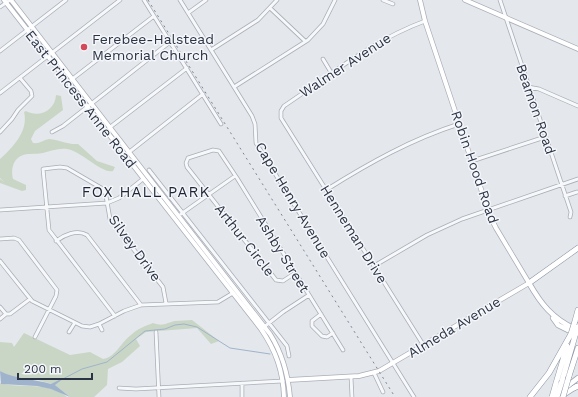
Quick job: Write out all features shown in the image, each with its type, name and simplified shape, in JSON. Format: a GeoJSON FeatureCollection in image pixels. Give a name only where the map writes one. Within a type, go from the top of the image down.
{"type":"FeatureCollection","features":[{"type":"Feature","properties":{"kind":"highway"},"geometry":{"type":"LineString","coordinates":[[528,282],[578,248]]}},
{"type":"Feature","properties":{"kind":"highway"},"geometry":{"type":"LineString","coordinates":[[551,397],[559,382],[575,335],[575,321],[578,310]]}},
{"type":"Feature","properties":{"kind":"highway"},"geometry":{"type":"LineString","coordinates":[[530,397],[553,368],[578,329]]}},
{"type":"Feature","properties":{"kind":"highway"},"geometry":{"type":"LineString","coordinates":[[564,397],[578,348]]}},
{"type":"Feature","properties":{"kind":"highway"},"geometry":{"type":"LineString","coordinates":[[558,397],[559,382]]}},
{"type":"Feature","properties":{"kind":"main road","name":"Robin Hood Road"},"geometry":{"type":"LineString","coordinates":[[421,0],[425,21],[488,209],[496,228],[528,282],[550,313],[560,321],[578,329]]}},
{"type":"Feature","properties":{"kind":"main road"},"geometry":{"type":"LineString","coordinates":[[465,0],[578,49]]}},
{"type":"Feature","properties":{"kind":"main road","name":"East Princess Anne Road"},"geometry":{"type":"LineString","coordinates":[[8,1],[237,290],[278,348],[286,381],[284,397]]}},
{"type":"Feature","properties":{"kind":"main road","name":"East Princess Anne Road"},"geometry":{"type":"LineString","coordinates":[[127,153],[144,179],[179,216],[233,293],[263,328]]}},
{"type":"Feature","properties":{"kind":"main road","name":"Almeda Avenue"},"geometry":{"type":"LineString","coordinates":[[286,381],[352,377],[379,371],[424,346],[528,282]]}},
{"type":"Feature","properties":{"kind":"main road"},"geometry":{"type":"LineString","coordinates":[[550,313],[558,325],[575,335]]}},
{"type":"Feature","properties":{"kind":"main road"},"geometry":{"type":"LineString","coordinates":[[551,397],[578,378]]}},
{"type":"Feature","properties":{"kind":"main road"},"geometry":{"type":"LineString","coordinates":[[286,381],[289,388],[290,397]]}},
{"type":"Feature","properties":{"kind":"main road"},"geometry":{"type":"LineString","coordinates":[[558,397],[577,387]]}},
{"type":"Feature","properties":{"kind":"street"},"geometry":{"type":"LineString","coordinates":[[0,51],[66,0]]}},
{"type":"Feature","properties":{"kind":"street"},"geometry":{"type":"LineString","coordinates":[[0,93],[120,0]]}},
{"type":"Feature","properties":{"kind":"street"},"geometry":{"type":"LineString","coordinates":[[144,0],[221,124]]}},
{"type":"Feature","properties":{"kind":"street","name":"Cape Henry Avenue"},"geometry":{"type":"LineString","coordinates":[[180,0],[254,120],[256,143],[414,397]]}},
{"type":"Feature","properties":{"kind":"street"},"geometry":{"type":"LineString","coordinates":[[188,13],[206,0]]}},
{"type":"Feature","properties":{"kind":"street"},"geometry":{"type":"LineString","coordinates":[[211,50],[251,24],[277,0]]}},
{"type":"Feature","properties":{"kind":"street"},"geometry":{"type":"LineString","coordinates":[[234,87],[305,42],[322,24],[335,0]]}},
{"type":"Feature","properties":{"kind":"street"},"geometry":{"type":"LineString","coordinates":[[383,0],[393,4]]}},
{"type":"Feature","properties":{"kind":"street","name":"Beamon Road"},"geometry":{"type":"LineString","coordinates":[[500,0],[571,212],[570,217]]}},
{"type":"Feature","properties":{"kind":"street"},"geometry":{"type":"LineString","coordinates":[[0,7],[8,1]]}},
{"type":"Feature","properties":{"kind":"street"},"geometry":{"type":"LineString","coordinates":[[270,8],[305,42]]}},
{"type":"Feature","properties":{"kind":"street"},"geometry":{"type":"LineString","coordinates":[[70,81],[154,16]]}},
{"type":"Feature","properties":{"kind":"street","name":"Walmer Avenue"},"geometry":{"type":"LineString","coordinates":[[284,121],[280,113],[284,106],[388,36],[425,21]]}},
{"type":"Feature","properties":{"kind":"street"},"geometry":{"type":"LineString","coordinates":[[52,132],[63,126],[90,106],[170,42]]}},
{"type":"Feature","properties":{"kind":"street"},"geometry":{"type":"LineString","coordinates":[[323,59],[332,74]]}},
{"type":"Feature","properties":{"kind":"street"},"geometry":{"type":"LineString","coordinates":[[108,129],[187,68]]}},
{"type":"Feature","properties":{"kind":"street"},"geometry":{"type":"LineString","coordinates":[[0,132],[32,96],[31,91],[20,78]]}},
{"type":"Feature","properties":{"kind":"street"},"geometry":{"type":"LineString","coordinates":[[528,86],[539,89],[578,106]]}},
{"type":"Feature","properties":{"kind":"street"},"geometry":{"type":"LineString","coordinates":[[127,153],[203,94]]}},
{"type":"Feature","properties":{"kind":"street","name":"Henneman Drive"},"geometry":{"type":"LineString","coordinates":[[284,121],[424,346]]}},
{"type":"Feature","properties":{"kind":"street"},"geometry":{"type":"LineString","coordinates":[[326,190],[384,155],[425,136],[459,124]]}},
{"type":"Feature","properties":{"kind":"street"},"geometry":{"type":"LineString","coordinates":[[472,161],[545,137]]}},
{"type":"Feature","properties":{"kind":"street","name":"Arthur Circle"},"geometry":{"type":"LineString","coordinates":[[224,158],[219,151],[215,150],[188,158],[186,163],[187,167],[276,280],[283,281],[295,273]]}},
{"type":"Feature","properties":{"kind":"street","name":"Ashby Street"},"geometry":{"type":"LineString","coordinates":[[224,158],[343,350]]}},
{"type":"Feature","properties":{"kind":"street","name":"Silvey Drive"},"geometry":{"type":"LineString","coordinates":[[45,207],[42,170],[60,167],[70,169],[103,189],[112,222],[163,286],[166,303]]}},
{"type":"Feature","properties":{"kind":"street"},"geometry":{"type":"LineString","coordinates":[[149,170],[179,216],[270,323],[287,346],[289,356]]}},
{"type":"Feature","properties":{"kind":"street"},"geometry":{"type":"LineString","coordinates":[[179,216],[208,193],[235,176]]}},
{"type":"Feature","properties":{"kind":"street"},"geometry":{"type":"LineString","coordinates":[[0,210],[107,203],[119,198],[144,179]]}},
{"type":"Feature","properties":{"kind":"street"},"geometry":{"type":"LineString","coordinates":[[374,266],[437,230],[488,209],[578,179]]}},
{"type":"Feature","properties":{"kind":"street"},"geometry":{"type":"LineString","coordinates":[[565,196],[577,192]]}},
{"type":"Feature","properties":{"kind":"street"},"geometry":{"type":"LineString","coordinates":[[45,207],[47,226],[56,241],[115,316]]}},
{"type":"Feature","properties":{"kind":"street"},"geometry":{"type":"LineString","coordinates":[[56,241],[71,234],[82,233],[87,235],[141,305]]}},
{"type":"Feature","properties":{"kind":"street"},"geometry":{"type":"LineString","coordinates":[[0,239],[14,238],[19,240],[56,288],[57,295],[34,337]]}},
{"type":"Feature","properties":{"kind":"street"},"geometry":{"type":"LineString","coordinates":[[0,261],[30,299],[74,324],[86,327],[100,324],[141,305],[218,302],[237,290]]}},
{"type":"Feature","properties":{"kind":"street"},"geometry":{"type":"LineString","coordinates":[[263,328],[283,312],[309,295]]}},
{"type":"Feature","properties":{"kind":"street"},"geometry":{"type":"LineString","coordinates":[[0,319],[6,314],[10,314],[30,299]]}},
{"type":"Feature","properties":{"kind":"street"},"geometry":{"type":"LineString","coordinates":[[0,307],[6,314]]}},
{"type":"Feature","properties":{"kind":"street"},"geometry":{"type":"LineString","coordinates":[[321,314],[312,321],[312,326],[322,336],[325,337],[333,334]]}},
{"type":"Feature","properties":{"kind":"street"},"geometry":{"type":"LineString","coordinates":[[69,332],[74,324]]}},
{"type":"Feature","properties":{"kind":"street"},"geometry":{"type":"LineString","coordinates":[[100,324],[102,330]]}},
{"type":"Feature","properties":{"kind":"street"},"geometry":{"type":"LineString","coordinates":[[156,332],[159,397]]}},
{"type":"Feature","properties":{"kind":"street"},"geometry":{"type":"LineString","coordinates":[[374,373],[383,392]]}},
{"type":"Feature","properties":{"kind":"street"},"geometry":{"type":"LineString","coordinates":[[352,377],[352,397]]}},
{"type":"Feature","properties":{"kind":"street"},"geometry":{"type":"LineString","coordinates":[[119,388],[136,389],[286,381]]}},
{"type":"Feature","properties":{"kind":"street"},"geometry":{"type":"LineString","coordinates":[[242,383],[242,397]]}},
{"type":"Feature","properties":{"kind":"green space"},"geometry":{"type":"Polygon","coordinates":[[[56,95],[61,96],[63,110],[35,131],[31,139],[33,143],[38,143],[49,139],[78,144],[97,161],[115,167],[113,171],[108,171],[97,166],[73,151],[61,149],[40,154],[25,155],[17,159],[13,167],[13,179],[26,185],[26,190],[22,191],[0,183],[0,179],[4,182],[0,178],[0,159],[10,150],[22,132],[25,119],[24,112],[26,111],[36,114],[46,112],[53,105],[56,95]]]}},
{"type":"Feature","properties":{"kind":"green space"},"geometry":{"type":"Polygon","coordinates":[[[192,320],[219,341],[211,344],[197,328],[146,332],[136,339],[140,346],[122,362],[108,369],[107,385],[94,397],[70,397],[55,385],[38,380],[11,377],[0,371],[0,342],[12,343],[14,347],[24,333],[70,355],[90,352],[103,359],[108,358],[127,338],[136,331],[153,323],[162,325],[175,321],[192,320]]]}},
{"type":"Feature","properties":{"kind":"green space"},"geometry":{"type":"Polygon","coordinates":[[[0,383],[8,385],[43,387],[60,392],[67,397],[0,397],[0,383]]]}},
{"type":"Feature","properties":{"kind":"water"},"geometry":{"type":"Polygon","coordinates":[[[0,371],[12,376],[51,384],[59,380],[60,381],[55,385],[70,397],[51,389],[37,386],[1,384],[0,371]]]}},
{"type":"Feature","properties":{"kind":"waterway"},"geometry":{"type":"LineString","coordinates":[[59,381],[82,369],[107,362],[145,331],[165,329],[175,325],[184,324],[197,327],[230,348],[270,354]]}},
{"type":"Feature","properties":{"kind":"railway"},"geometry":{"type":"LineString","coordinates":[[148,0],[395,397]]}},
{"type":"Feature","properties":{"kind":"place","name":"Ferebee-Halstead Memorial Church"},"geometry":{"type":"Point","coordinates":[84,47]}},
{"type":"Feature","properties":{"kind":"district","name":"FOX HALL PARK"},"geometry":{"type":"Point","coordinates":[146,192]}}]}
